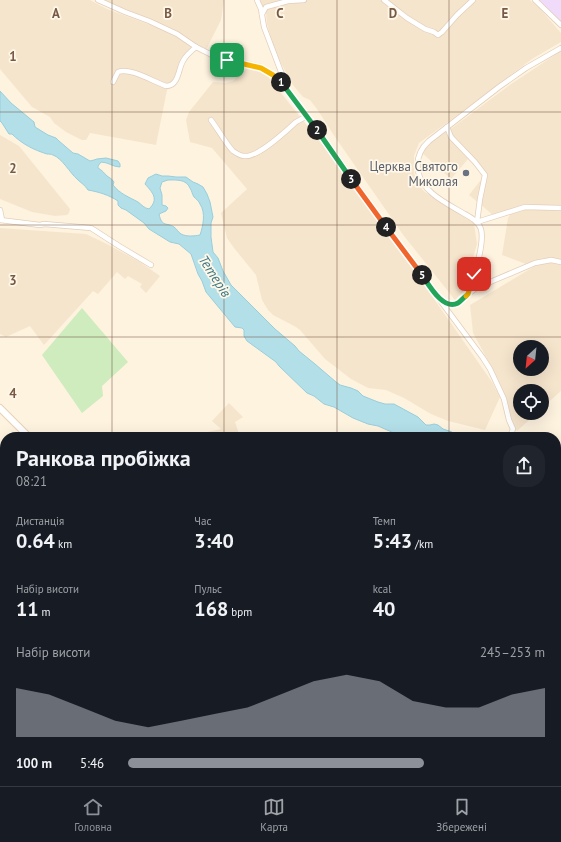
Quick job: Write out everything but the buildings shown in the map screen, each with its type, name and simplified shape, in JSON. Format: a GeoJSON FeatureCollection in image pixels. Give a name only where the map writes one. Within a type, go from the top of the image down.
{"type":"FeatureCollection","features":[{"type":"Feature","properties":{"kind":"street"},"geometry":{"type":"LineString","coordinates":[[98,0],[177,34],[196,48],[212,55],[261,68],[273,75],[284,85],[370,205],[477,349],[490,369],[504,399],[512,429],[511,432]]}},
{"type":"Feature","properties":{"kind":"street"},"geometry":{"type":"LineString","coordinates":[[257,0],[262,14],[264,27],[288,90]]}},
{"type":"Feature","properties":{"kind":"street"},"geometry":{"type":"LineString","coordinates":[[262,14],[266,7],[288,1],[304,0]]}},
{"type":"Feature","properties":{"kind":"street"},"geometry":{"type":"LineString","coordinates":[[384,0],[413,22],[438,35],[473,0]]}},
{"type":"Feature","properties":{"kind":"street"},"geometry":{"type":"LineString","coordinates":[[535,0],[561,25]]}},
{"type":"Feature","properties":{"kind":"street"},"geometry":{"type":"LineString","coordinates":[[113,82],[118,72],[124,70],[163,85],[170,86],[174,84],[177,79],[185,57],[196,48]]}},
{"type":"Feature","properties":{"kind":"street"},"geometry":{"type":"LineString","coordinates":[[468,294],[481,246],[481,228],[477,222],[430,191],[419,176],[417,167],[418,160],[423,147],[429,141],[526,68],[561,48]]}},
{"type":"Feature","properties":{"kind":"street"},"geometry":{"type":"LineString","coordinates":[[211,120],[230,147],[237,153],[244,156],[262,150],[298,121],[307,116]]}},
{"type":"Feature","properties":{"kind":"street"},"geometry":{"type":"LineString","coordinates":[[447,127],[451,137],[475,162],[485,175],[477,222]]}},
{"type":"Feature","properties":{"kind":"street"},"geometry":{"type":"LineString","coordinates":[[477,222],[525,207],[561,208]]}},
{"type":"Feature","properties":{"kind":"street"},"geometry":{"type":"LineString","coordinates":[[0,210],[1,220],[91,228],[151,266]]}},
{"type":"Feature","properties":{"kind":"street"},"geometry":{"type":"LineString","coordinates":[[440,299],[445,303],[453,304],[461,301],[476,288],[535,263],[551,260],[561,262]]}},
{"type":"Feature","properties":{"kind":"street"},"geometry":{"type":"LineString","coordinates":[[474,274],[481,280],[490,282]]}},
{"type":"Feature","properties":{"kind":"street"},"geometry":{"type":"LineString","coordinates":[[0,408],[24,432]]}},
{"type":"Feature","properties":{"kind":"shaded area"},"geometry":{"type":"Polygon","coordinates":[[[0,0],[90,0],[107,9],[158,27],[177,36],[192,48],[167,90],[156,145],[90,133],[86,140],[82,140],[66,132],[54,123],[50,117],[32,107],[0,69],[0,0]]]}},
{"type":"Feature","properties":{"kind":"shaded area"},"geometry":{"type":"Polygon","coordinates":[[[103,0],[224,0],[221,20],[206,50],[154,21],[103,0]]]}},
{"type":"Feature","properties":{"kind":"shaded area"},"geometry":{"type":"Polygon","coordinates":[[[260,0],[530,0],[561,33],[561,42],[532,59],[419,143],[414,156],[414,172],[417,184],[425,192],[474,223],[477,244],[463,292],[455,300],[404,236],[317,109],[310,100],[303,97],[293,85],[273,46],[266,14],[260,0]]]}},
{"type":"Feature","properties":{"kind":"shaded area"},"geometry":{"type":"Polygon","coordinates":[[[536,0],[561,0],[561,24],[536,0]]]}},
{"type":"Feature","properties":{"kind":"shaded area"},"geometry":{"type":"Polygon","coordinates":[[[561,51],[561,260],[544,258],[526,264],[502,255],[508,218],[510,215],[493,215],[469,195],[484,176],[468,159],[451,179],[422,153],[430,142],[452,128],[511,84],[561,51]]]}},
{"type":"Feature","properties":{"kind":"shaded area"},"geometry":{"type":"Polygon","coordinates":[[[252,65],[265,73],[334,159],[492,382],[500,397],[485,430],[448,421],[431,414],[404,398],[386,390],[368,388],[351,379],[325,359],[300,330],[273,315],[268,310],[262,300],[256,275],[227,238],[221,213],[247,189],[212,148],[190,142],[186,120],[189,112],[213,82],[225,83],[233,81],[252,65]]]}},
{"type":"Feature","properties":{"kind":"shaded area"},"geometry":{"type":"Polygon","coordinates":[[[0,135],[19,146],[70,209],[67,215],[55,216],[32,212],[0,199],[0,135]]]}},
{"type":"Feature","properties":{"kind":"shaded area"},"geometry":{"type":"Polygon","coordinates":[[[0,228],[86,234],[140,262],[160,276],[146,293],[140,287],[142,284],[128,276],[125,279],[117,272],[98,294],[93,291],[44,345],[30,326],[6,337],[0,334],[0,228]]]}},
{"type":"Feature","properties":{"kind":"shaded area"},"geometry":{"type":"Polygon","coordinates":[[[548,263],[561,265],[561,391],[549,402],[549,384],[513,384],[513,420],[529,420],[517,431],[512,421],[508,403],[498,379],[473,333],[470,305],[535,266],[548,263]]]}},
{"type":"Feature","properties":{"kind":"shaded area"},"geometry":{"type":"Polygon","coordinates":[[[229,403],[243,417],[235,422],[238,432],[208,432],[221,429],[212,421],[229,403]]]}},
{"type":"Feature","properties":{"kind":"green space"},"geometry":{"type":"Polygon","coordinates":[[[82,308],[128,362],[102,386],[103,396],[82,413],[42,355],[82,308]]]}},
{"type":"Feature","properties":{"kind":"water","name":"Тетерів"},"geometry":{"type":"Polygon","coordinates":[[[0,91],[11,103],[34,122],[35,127],[56,138],[73,153],[78,154],[90,161],[106,158],[118,161],[120,167],[101,162],[98,168],[114,182],[113,185],[119,191],[147,209],[149,209],[154,202],[154,196],[145,184],[148,178],[156,174],[162,176],[186,177],[203,187],[210,202],[213,217],[211,223],[211,237],[213,252],[218,258],[231,285],[275,329],[340,385],[358,391],[363,396],[378,402],[394,404],[418,417],[426,425],[438,425],[443,429],[452,432],[392,432],[353,418],[334,407],[324,404],[314,396],[307,393],[276,362],[247,341],[242,328],[235,327],[206,292],[191,254],[179,244],[170,242],[149,229],[144,223],[121,208],[118,205],[118,201],[104,194],[88,190],[60,159],[37,151],[24,144],[12,134],[9,134],[0,121],[0,91]],[[168,180],[162,182],[160,188],[162,205],[168,208],[166,211],[159,214],[160,218],[163,223],[174,227],[183,235],[200,235],[203,224],[202,208],[188,185],[181,181],[168,180]]]}},
{"type":"Feature","properties":{"kind":"place","name":"Церква Святого Миколая"},"geometry":{"type":"Point","coordinates":[466,173]}},
{"type":"Feature","properties":{"kind":"route"},"geometry":{"type":"LineString","coordinates":[[227,60],[261,68],[273,75],[284,85],[407,256],[440,299],[449,304],[458,303],[461,301],[468,294],[474,274]]}}]}
